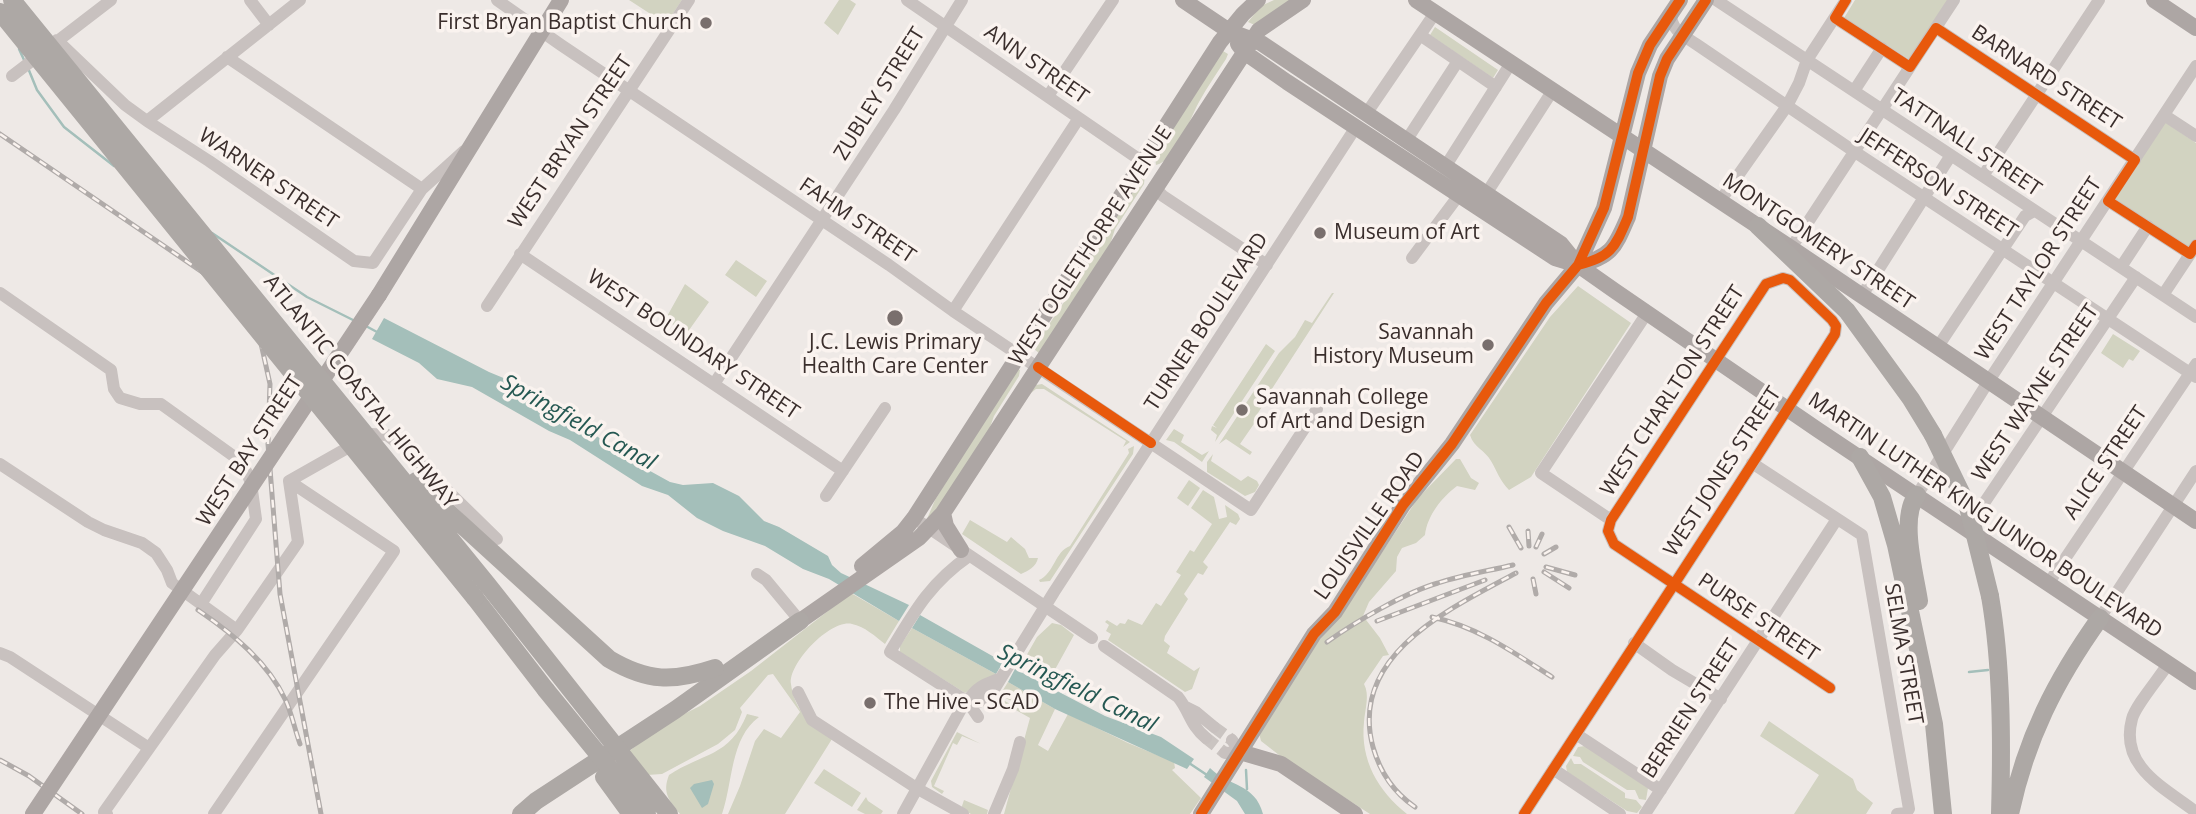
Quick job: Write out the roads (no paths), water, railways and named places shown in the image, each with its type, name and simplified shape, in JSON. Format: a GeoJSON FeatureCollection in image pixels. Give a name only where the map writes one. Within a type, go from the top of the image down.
{"type":"FeatureCollection","features":[{"type":"Feature","properties":{"kind":"highway","name":"ATLANTIC COASTAL HIGHWAY"},"geometry":{"type":"LineString","coordinates":[[12,0],[670,814]]}},
{"type":"Feature","properties":{"kind":"highway","name":"ATLANTIC COASTAL HIGHWAY"},"geometry":{"type":"LineString","coordinates":[[0,12],[647,814]]}},
{"type":"Feature","properties":{"kind":"highway"},"geometry":{"type":"LineString","coordinates":[[1758,226],[1847,311],[1933,435],[1968,507],[1990,596],[1997,652],[2000,814]]}},
{"type":"Feature","properties":{"kind":"highway"},"geometry":{"type":"LineString","coordinates":[[358,426],[609,659],[628,670],[648,677],[682,678],[715,668],[803,613]]}},
{"type":"Feature","properties":{"kind":"highway"},"geometry":{"type":"LineString","coordinates":[[1860,457],[1882,497],[1896,545],[1934,724],[1942,814]]}},
{"type":"Feature","properties":{"kind":"highway"},"geometry":{"type":"LineString","coordinates":[[1917,495],[1910,510],[1909,531],[1922,623],[1927,687]]}},
{"type":"Feature","properties":{"kind":"highway"},"geometry":{"type":"LineString","coordinates":[[521,814],[698,694],[803,613]]}},
{"type":"Feature","properties":{"kind":"highway"},"geometry":{"type":"LineString","coordinates":[[2010,814],[2031,737],[2070,660],[2099,618]]}},
{"type":"Feature","properties":{"kind":"highway"},"geometry":{"type":"LineString","coordinates":[[545,690],[631,814]]}},
{"type":"Feature","properties":{"kind":"main road","name":"WEST BAY STREET"},"geometry":{"type":"LineString","coordinates":[[33,814],[379,295],[561,0]]}},
{"type":"Feature","properties":{"kind":"main road","name":"MARTIN LUTHER KING JUNIOR BOULEVARD"},"geometry":{"type":"LineString","coordinates":[[1183,0],[1361,120],[1459,195],[1555,258],[1578,265]]}},
{"type":"Feature","properties":{"kind":"main road","name":"WEST OGLETHORPE AVENUE"},"geometry":{"type":"LineString","coordinates":[[867,568],[903,533],[914,518],[1229,31],[1258,0]]}},
{"type":"Feature","properties":{"kind":"main road","name":"WEST OGLETHORPE AVENUE"},"geometry":{"type":"LineString","coordinates":[[867,568],[919,538],[943,513],[1249,45],[1267,23],[1303,0]]}},
{"type":"Feature","properties":{"kind":"main road","name":"MONTGOMERY STREET"},"geometry":{"type":"LineString","coordinates":[[1416,0],[2196,521]]}},
{"type":"Feature","properties":{"kind":"main road"},"geometry":{"type":"LineString","coordinates":[[1578,265],[1599,260],[1613,248],[1628,216],[1660,76],[1667,60],[1706,0]]}},
{"type":"Feature","properties":{"kind":"main road"},"geometry":{"type":"LineString","coordinates":[[2154,0],[2196,28]]}},
{"type":"Feature","properties":{"kind":"main road"},"geometry":{"type":"LineString","coordinates":[[1578,265],[1604,208],[1638,73],[1650,46],[1676,7]]}},
{"type":"Feature","properties":{"kind":"main road","name":"MARTIN LUTHER KING JUNIOR BOULEVARD"},"geometry":{"type":"LineString","coordinates":[[1361,120],[1406,141],[1561,244],[1578,265],[1647,313],[2196,682]]}},
{"type":"Feature","properties":{"kind":"main road"},"geometry":{"type":"LineString","coordinates":[[1143,162],[1154,187]]}},
{"type":"Feature","properties":{"kind":"main road","name":"LOUISVILLE ROAD"},"geometry":{"type":"LineString","coordinates":[[1201,814],[1221,783],[1232,748],[1314,634],[1335,612],[1403,505],[1452,444],[1546,303],[1578,265]]}},
{"type":"Feature","properties":{"kind":"main road"},"geometry":{"type":"LineString","coordinates":[[943,513],[946,526],[965,553]]}},
{"type":"Feature","properties":{"kind":"main road"},"geometry":{"type":"LineString","coordinates":[[803,613],[867,568]]}},
{"type":"Feature","properties":{"kind":"main road"},"geometry":{"type":"LineString","coordinates":[[1232,748],[1281,764],[1355,814]]}},
{"type":"Feature","properties":{"kind":"street"},"geometry":{"type":"LineString","coordinates":[[12,76],[111,0]]}},
{"type":"Feature","properties":{"kind":"street"},"geometry":{"type":"LineString","coordinates":[[250,0],[269,25]]}},
{"type":"Feature","properties":{"kind":"street"},"geometry":{"type":"LineString","coordinates":[[147,121],[300,0]]}},
{"type":"Feature","properties":{"kind":"street","name":"FAHM STREET"},"geometry":{"type":"LineString","coordinates":[[497,0],[953,311],[1251,510],[1317,410]]}},
{"type":"Feature","properties":{"kind":"street","name":"WEST BRYAN STREET"},"geometry":{"type":"LineString","coordinates":[[487,306],[689,0]]}},
{"type":"Feature","properties":{"kind":"street","name":"ANN STREET"},"geometry":{"type":"LineString","coordinates":[[907,0],[1143,162]]}},
{"type":"Feature","properties":{"kind":"street","name":"ZUBLEY STREET"},"geometry":{"type":"LineString","coordinates":[[714,384],[962,0]]}},
{"type":"Feature","properties":{"kind":"street"},"geometry":{"type":"LineString","coordinates":[[1048,96],[1113,0]]}},
{"type":"Feature","properties":{"kind":"street","name":"TATTNALL STREET"},"geometry":{"type":"LineString","coordinates":[[1716,0],[2196,317]]}},
{"type":"Feature","properties":{"kind":"street"},"geometry":{"type":"LineString","coordinates":[[1720,201],[1787,106],[1807,60],[1846,0]]}},
{"type":"Feature","properties":{"kind":"street"},"geometry":{"type":"LineString","coordinates":[[1791,248],[1954,0]]}},
{"type":"Feature","properties":{"kind":"street"},"geometry":{"type":"LineString","coordinates":[[1983,176],[2099,0]]}},
{"type":"Feature","properties":{"kind":"street","name":"JEFFERSON STREET"},"geometry":{"type":"LineString","coordinates":[[1676,7],[1671,22],[1683,35],[2054,284],[2194,371]]}},
{"type":"Feature","properties":{"kind":"street","name":"TURNER BOULEVARD"},"geometry":{"type":"LineString","coordinates":[[968,702],[972,694],[1001,678],[1361,120],[1435,13]]}},
{"type":"Feature","properties":{"kind":"street"},"geometry":{"type":"LineString","coordinates":[[1835,18],[1910,67]]}},
{"type":"Feature","properties":{"kind":"street","name":"BARNARD STREET"},"geometry":{"type":"LineString","coordinates":[[1936,28],[2135,160]]}},
{"type":"Feature","properties":{"kind":"street"},"geometry":{"type":"LineString","coordinates":[[1420,35],[1496,87]]}},
{"type":"Feature","properties":{"kind":"street","name":"WARNER STREET"},"geometry":{"type":"LineString","coordinates":[[57,40],[125,105],[354,261],[373,262],[422,189]]}},
{"type":"Feature","properties":{"kind":"street"},"geometry":{"type":"LineString","coordinates":[[1854,91],[1882,48]]}},
{"type":"Feature","properties":{"kind":"street"},"geometry":{"type":"LineString","coordinates":[[227,57],[422,189],[468,148]]}},
{"type":"Feature","properties":{"kind":"street"},"geometry":{"type":"LineString","coordinates":[[1406,141],[1458,61]]}},
{"type":"Feature","properties":{"kind":"street"},"geometry":{"type":"LineString","coordinates":[[1445,167],[1511,63]]}},
{"type":"Feature","properties":{"kind":"street","name":"WEST TAYLOR STREET"},"geometry":{"type":"LineString","coordinates":[[1917,495],[2196,66]]}},
{"type":"Feature","properties":{"kind":"street"},"geometry":{"type":"LineString","coordinates":[[1412,258],[1459,195],[1480,190],[1553,90]]}},
{"type":"Feature","properties":{"kind":"street"},"geometry":{"type":"LineString","coordinates":[[2164,115],[2196,136]]}},
{"type":"Feature","properties":{"kind":"street"},"geometry":{"type":"LineString","coordinates":[[953,311],[1079,118]]}},
{"type":"Feature","properties":{"kind":"street"},"geometry":{"type":"LineString","coordinates":[[1861,297],[1951,155]]}},
{"type":"Feature","properties":{"kind":"street"},"geometry":{"type":"LineString","coordinates":[[1154,187],[1163,196],[1267,265]]}},
{"type":"Feature","properties":{"kind":"street"},"geometry":{"type":"LineString","coordinates":[[2108,201],[2193,250],[2163,295]]}},
{"type":"Feature","properties":{"kind":"street"},"geometry":{"type":"LineString","coordinates":[[1937,348],[2025,216],[2034,211]]}},
{"type":"Feature","properties":{"kind":"street"},"geometry":{"type":"LineString","coordinates":[[2121,267],[2148,226]]}},
{"type":"Feature","properties":{"kind":"street","name":"WEST BOUNDARY STREET"},"geometry":{"type":"LineString","coordinates":[[520,254],[843,471]]}},
{"type":"Feature","properties":{"kind":"street","name":"WEST WAYNE STREET"},"geometry":{"type":"LineString","coordinates":[[1967,529],[2136,277]]}},
{"type":"Feature","properties":{"kind":"street","name":"WEST CHARLTON STREET"},"geometry":{"type":"LineString","coordinates":[[1632,555],[1614,544],[1608,531],[1611,520],[1766,284],[1783,278],[1790,280],[1836,326]]}},
{"type":"Feature","properties":{"kind":"street"},"geometry":{"type":"LineString","coordinates":[[0,293],[111,370],[114,388],[120,398],[140,404],[161,404],[239,460],[247,472],[254,497],[256,519],[201,604]]}},
{"type":"Feature","properties":{"kind":"street"},"geometry":{"type":"LineString","coordinates":[[1611,520],[1541,473],[1647,313]]}},
{"type":"Feature","properties":{"kind":"street","name":"WEST JONES STREET"},"geometry":{"type":"LineString","coordinates":[[1524,814],[1836,334],[1836,326]]}},
{"type":"Feature","properties":{"kind":"street","name":"ALICE STREET"},"geometry":{"type":"LineString","coordinates":[[2048,584],[2194,371]]}},
{"type":"Feature","properties":{"kind":"street"},"geometry":{"type":"LineString","coordinates":[[826,496],[885,408]]}},
{"type":"Feature","properties":{"kind":"street"},"geometry":{"type":"LineString","coordinates":[[289,481],[372,434],[387,436],[405,449],[497,539]]}},
{"type":"Feature","properties":{"kind":"street","name":"SELMA STREET"},"geometry":{"type":"LineString","coordinates":[[1752,463],[1861,535],[1904,812]]}},
{"type":"Feature","properties":{"kind":"street"},"geometry":{"type":"LineString","coordinates":[[0,464],[88,522],[142,543],[156,553],[172,583],[237,630]]}},
{"type":"Feature","properties":{"kind":"street"},"geometry":{"type":"LineString","coordinates":[[2099,618],[2196,471]]}},
{"type":"Feature","properties":{"kind":"street"},"geometry":{"type":"LineString","coordinates":[[107,814],[104,812],[298,542],[289,481]]}},
{"type":"Feature","properties":{"kind":"street"},"geometry":{"type":"LineString","coordinates":[[214,814],[394,551],[289,481]]}},
{"type":"Feature","properties":{"kind":"street"},"geometry":{"type":"LineString","coordinates":[[914,518],[1092,638]]}},
{"type":"Feature","properties":{"kind":"street","name":"BERRIEN STREET"},"geometry":{"type":"LineString","coordinates":[[1645,814],[1837,519]]}},
{"type":"Feature","properties":{"kind":"street"},"geometry":{"type":"LineString","coordinates":[[965,553],[942,576],[916,610],[890,652],[968,702],[978,717]]}},
{"type":"Feature","properties":{"kind":"street","name":"PURSE STREET"},"geometry":{"type":"LineString","coordinates":[[1632,555],[1830,688]]}},
{"type":"Feature","properties":{"kind":"street"},"geometry":{"type":"LineString","coordinates":[[757,575],[803,613]]}},
{"type":"Feature","properties":{"kind":"street"},"geometry":{"type":"LineString","coordinates":[[1634,643],[1672,670],[1721,699]]}},
{"type":"Feature","properties":{"kind":"street"},"geometry":{"type":"LineString","coordinates":[[1104,646],[1168,689],[1186,707],[1214,726]]}},
{"type":"Feature","properties":{"kind":"street"},"geometry":{"type":"LineString","coordinates":[[0,653],[149,748]]}},
{"type":"Feature","properties":{"kind":"street"},"geometry":{"type":"LineString","coordinates":[[2168,664],[2132,718],[2130,738],[2133,756],[2140,769],[2196,812]]}},
{"type":"Feature","properties":{"kind":"street"},"geometry":{"type":"LineString","coordinates":[[798,692],[813,720],[918,789],[962,814]]}},
{"type":"Feature","properties":{"kind":"street"},"geometry":{"type":"LineString","coordinates":[[903,814],[958,715],[968,702]]}},
{"type":"Feature","properties":{"kind":"street"},"geometry":{"type":"LineString","coordinates":[[1186,707],[1196,730],[1206,738]]}},
{"type":"Feature","properties":{"kind":"street"},"geometry":{"type":"LineString","coordinates":[[1576,734],[1661,790]]}},
{"type":"Feature","properties":{"kind":"street"},"geometry":{"type":"LineString","coordinates":[[994,814],[1013,769],[1020,742]]}},
{"type":"Feature","properties":{"kind":"street"},"geometry":{"type":"LineString","coordinates":[[1553,769],[1620,814]]}},
{"type":"Feature","properties":{"kind":"water"},"geometry":{"type":"Polygon","coordinates":[[[384,318],[489,372],[530,389],[632,461],[670,482],[683,485],[713,483],[739,496],[764,521],[828,556],[832,565],[841,573],[909,605],[899,621],[829,579],[803,569],[765,546],[723,531],[697,518],[668,495],[642,486],[570,440],[472,387],[437,379],[419,363],[372,339],[384,318]]]}},
{"type":"Feature","properties":{"kind":"water"},"geometry":{"type":"Polygon","coordinates":[[[920,615],[1003,662],[996,674],[912,628],[920,615]]]}},
{"type":"Feature","properties":{"kind":"water"},"geometry":{"type":"Polygon","coordinates":[[[1015,669],[1105,716],[1161,737],[1194,759],[1187,769],[1055,709],[1008,682],[1015,669]]]}},
{"type":"Feature","properties":{"kind":"water"},"geometry":{"type":"Polygon","coordinates":[[[1210,768],[1254,796],[1263,814],[1245,814],[1237,801],[1204,777],[1210,768]]]}},
{"type":"Feature","properties":{"kind":"water"},"geometry":{"type":"Polygon","coordinates":[[[712,780],[714,784],[708,804],[702,808],[690,788],[694,784],[712,780]]]}},
{"type":"Feature","properties":{"kind":"waterway","name":"Springfield Canal"},"geometry":{"type":"LineString","coordinates":[[19,49],[25,62]]}},
{"type":"Feature","properties":{"kind":"waterway","name":"Springfield Canal"},"geometry":{"type":"LineString","coordinates":[[28,68],[37,90],[64,127],[114,166]]}},
{"type":"Feature","properties":{"kind":"waterway","name":"Springfield Canal"},"geometry":{"type":"LineString","coordinates":[[212,233],[307,297],[355,321]]}},
{"type":"Feature","properties":{"kind":"waterway","name":"Springfield Canal"},"geometry":{"type":"LineString","coordinates":[[364,325],[377,332]]}},
{"type":"Feature","properties":{"kind":"waterway"},"geometry":{"type":"LineString","coordinates":[[1969,672],[1988,670]]}},
{"type":"Feature","properties":{"kind":"waterway","name":"Springfield Canal"},"geometry":{"type":"LineString","coordinates":[[1189,763],[1207,775]]}},
{"type":"Feature","properties":{"kind":"waterway"},"geometry":{"type":"LineString","coordinates":[[1246,770],[1247,789]]}},
{"type":"Feature","properties":{"kind":"tunnel"},"geometry":{"type":"LineString","coordinates":[[1214,727],[1232,740]]}},
{"type":"Feature","properties":{"kind":"tunnel"},"geometry":{"type":"LineString","coordinates":[[1206,738],[1225,753]]}},
{"type":"Feature","properties":{"kind":"railway"},"geometry":{"type":"LineString","coordinates":[[0,134],[208,276],[249,320],[260,339],[270,384],[268,444],[280,594],[321,814]]}},
{"type":"Feature","properties":{"kind":"railway"},"geometry":{"type":"LineString","coordinates":[[1509,527],[1521,548]]}},
{"type":"Feature","properties":{"kind":"railway"},"geometry":{"type":"LineString","coordinates":[[1528,531],[1529,546]]}},
{"type":"Feature","properties":{"kind":"railway"},"geometry":{"type":"LineString","coordinates":[[1536,547],[1542,534]]}},
{"type":"Feature","properties":{"kind":"railway"},"geometry":{"type":"LineString","coordinates":[[1544,554],[1556,547]]}},
{"type":"Feature","properties":{"kind":"railway"},"geometry":{"type":"LineString","coordinates":[[1327,642],[1381,608],[1425,587],[1513,565]]}},
{"type":"Feature","properties":{"kind":"railway"},"geometry":{"type":"LineString","coordinates":[[1546,567],[1575,575]]}},
{"type":"Feature","properties":{"kind":"railway"},"geometry":{"type":"LineString","coordinates":[[1544,572],[1569,588]]}},
{"type":"Feature","properties":{"kind":"railway"},"geometry":{"type":"LineString","coordinates":[[1415,807],[1394,788],[1373,747],[1369,715],[1376,686],[1390,661],[1411,639],[1463,602],[1516,573]]}},
{"type":"Feature","properties":{"kind":"railway"},"geometry":{"type":"LineString","coordinates":[[1533,579],[1536,594]]}},
{"type":"Feature","properties":{"kind":"railway"},"geometry":{"type":"LineString","coordinates":[[1377,621],[1485,580]]}},
{"type":"Feature","properties":{"kind":"railway"},"geometry":{"type":"LineString","coordinates":[[198,610],[236,639],[270,674],[286,701],[300,744]]}},
{"type":"Feature","properties":{"kind":"railway"},"geometry":{"type":"LineString","coordinates":[[1432,617],[1480,634],[1552,677]]}},
{"type":"Feature","properties":{"kind":"railway"},"geometry":{"type":"LineString","coordinates":[[0,760],[29,776],[82,814]]}},
{"type":"Feature","properties":{"kind":"place","name":"First Bryan Baptist Church"},"geometry":{"type":"Point","coordinates":[706,23]}},
{"type":"Feature","properties":{"kind":"place","name":"Museum of Art"},"geometry":{"type":"Point","coordinates":[1320,233]}},
{"type":"Feature","properties":{"kind":"place","name":"J.C. Lewis Primary Health Care Center"},"geometry":{"type":"Point","coordinates":[895,318]}},
{"type":"Feature","properties":{"kind":"place","name":"Savannah History Museum"},"geometry":{"type":"Point","coordinates":[1488,345]}},
{"type":"Feature","properties":{"kind":"place","name":"Savannah College of Art and Design"},"geometry":{"type":"Point","coordinates":[1242,410]}},
{"type":"Feature","properties":{"kind":"place","name":"The Hive - SCAD"},"geometry":{"type":"Point","coordinates":[870,703]}}]}
